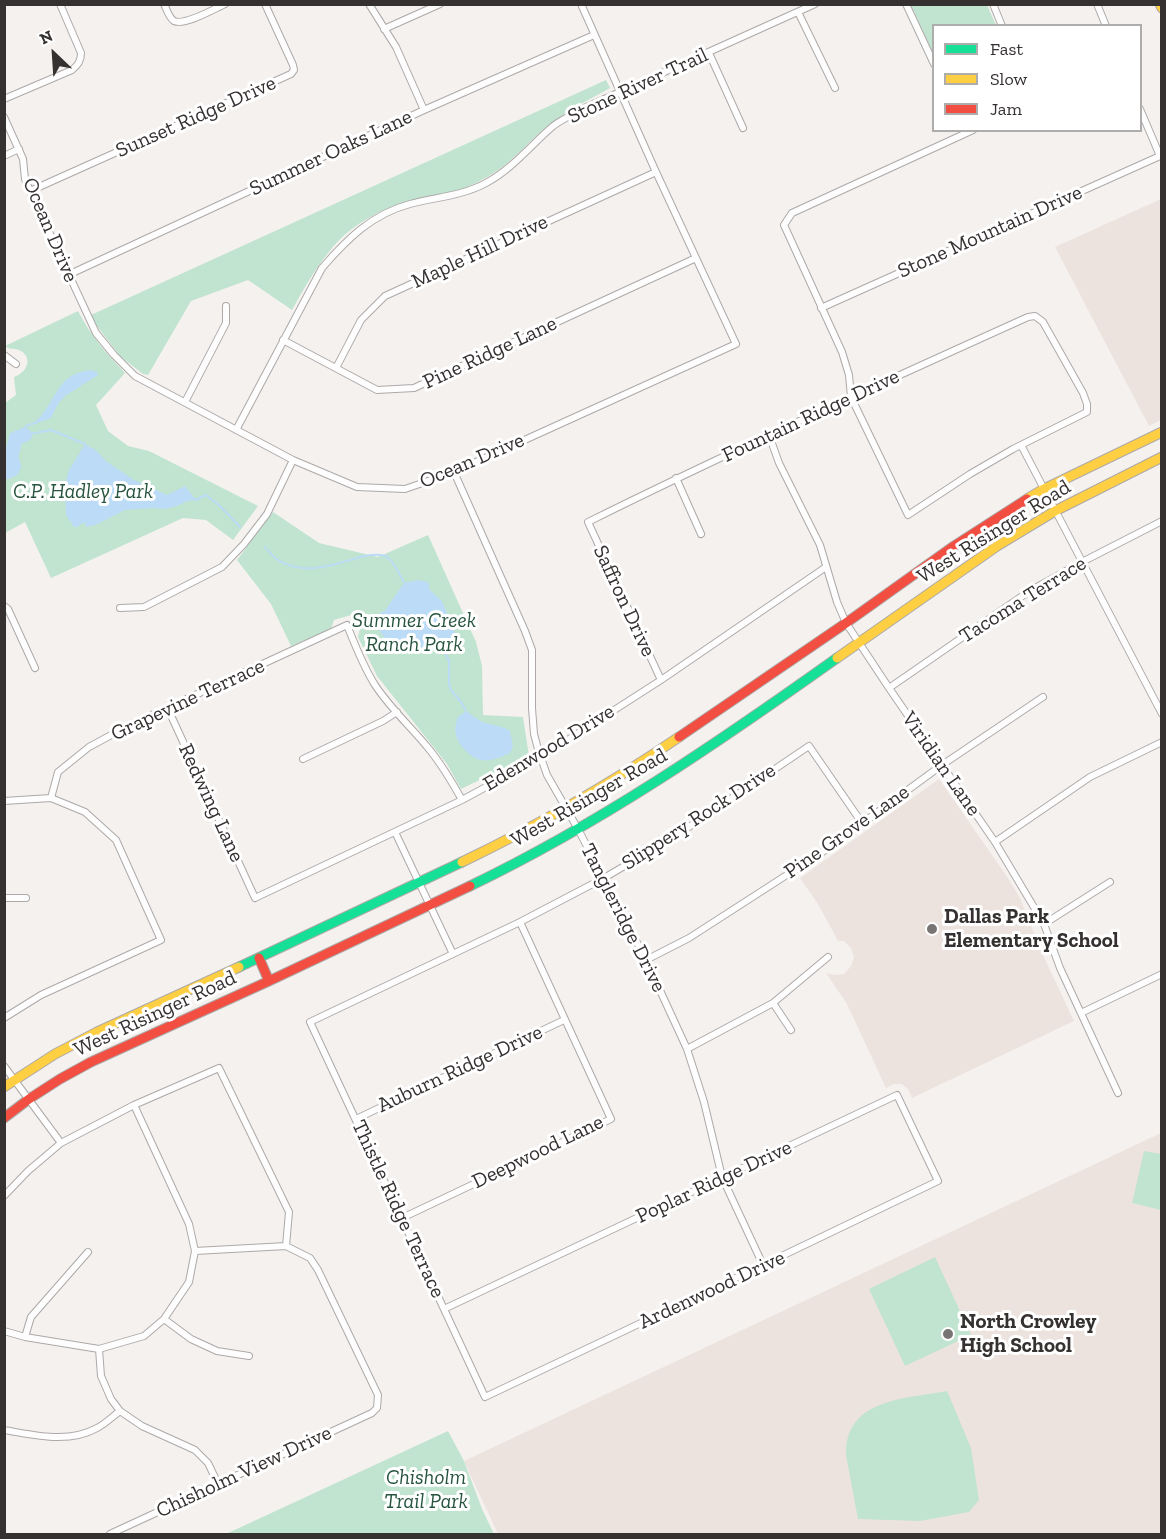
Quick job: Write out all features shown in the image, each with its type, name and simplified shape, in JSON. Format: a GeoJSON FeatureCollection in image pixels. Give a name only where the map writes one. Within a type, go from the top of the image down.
{"type":"FeatureCollection","features":[{"type":"Feature","properties":{"kind":"main road","name":"West Risinger Road"},"geometry":{"type":"LineString","coordinates":[[4,1088],[55,1054],[97,1032],[480,853],[566,808],[642,762],[1003,514],[1044,489],[1161,432]]}},
{"type":"Feature","properties":{"kind":"main road","name":"West Risinger Road"},"geometry":{"type":"LineString","coordinates":[[4,1118],[60,1078],[91,1062],[269,981],[496,873],[578,829],[724,738],[998,546],[1056,511],[1161,457]]}},
{"type":"Feature","properties":{"kind":"main road"},"geometry":{"type":"LineString","coordinates":[[259,958],[269,981]]}},
{"type":"Feature","properties":{"kind":"street"},"geometry":{"type":"LineString","coordinates":[[4,99],[72,70],[81,59],[81,53],[60,4]]}},
{"type":"Feature","properties":{"kind":"street"},"geometry":{"type":"LineString","coordinates":[[164,4],[170,17],[182,22],[225,4]]}},
{"type":"Feature","properties":{"kind":"street","name":"Sunset Ridge Drive"},"geometry":{"type":"LineString","coordinates":[[30,191],[291,74],[294,70],[293,65],[265,4]]}},
{"type":"Feature","properties":{"kind":"street"},"geometry":{"type":"LineString","coordinates":[[369,4],[396,47],[424,110]]}},
{"type":"Feature","properties":{"kind":"street"},"geometry":{"type":"LineString","coordinates":[[384,29],[440,4]]}},
{"type":"Feature","properties":{"kind":"street","name":"Ocean Drive"},"geometry":{"type":"LineString","coordinates":[[4,117],[23,159],[25,179],[30,191],[96,333],[114,356],[135,376],[293,460],[357,487],[405,489],[454,472],[736,344],[581,4]]}},
{"type":"Feature","properties":{"kind":"street","name":"Stone River Trail"},"geometry":{"type":"LineString","coordinates":[[236,430],[322,268],[361,228],[409,205],[460,194],[483,185],[502,174],[554,125],[580,110],[815,4]]}},
{"type":"Feature","properties":{"kind":"street"},"geometry":{"type":"LineString","coordinates":[[906,4],[932,62]]}},
{"type":"Feature","properties":{"kind":"street"},"geometry":{"type":"LineString","coordinates":[[993,4],[1001,24]]}},
{"type":"Feature","properties":{"kind":"street"},"geometry":{"type":"LineString","coordinates":[[1097,4],[1105,24]]}},
{"type":"Feature","properties":{"kind":"street"},"geometry":{"type":"LineString","coordinates":[[798,12],[835,88]]}},
{"type":"Feature","properties":{"kind":"street","name":"Summer Oaks Lane"},"geometry":{"type":"LineString","coordinates":[[68,275],[424,110],[594,35]]}},
{"type":"Feature","properties":{"kind":"street"},"geometry":{"type":"LineString","coordinates":[[708,53],[743,128]]}},
{"type":"Feature","properties":{"kind":"street","name":"Stone Mountain Drive"},"geometry":{"type":"LineString","coordinates":[[821,308],[1160,156],[1142,114]]}},
{"type":"Feature","properties":{"kind":"street"},"geometry":{"type":"LineString","coordinates":[[962,133],[792,213],[784,225],[847,366],[851,397],[908,515],[970,474],[1021,445],[1161,714]]}},
{"type":"Feature","properties":{"kind":"street"},"geometry":{"type":"LineString","coordinates":[[4,156],[19,149]]}},
{"type":"Feature","properties":{"kind":"street","name":"Maple Hill Drive"},"geometry":{"type":"LineString","coordinates":[[336,368],[361,320],[385,296],[656,172]]}},
{"type":"Feature","properties":{"kind":"street","name":"Pine Ridge Lane"},"geometry":{"type":"LineString","coordinates":[[283,340],[376,390],[414,388],[696,258]]}},
{"type":"Feature","properties":{"kind":"street"},"geometry":{"type":"LineString","coordinates":[[184,402],[226,323],[226,306]]}},
{"type":"Feature","properties":{"kind":"street","name":"Fountain Ridge Drive"},"geometry":{"type":"LineString","coordinates":[[588,522],[676,478],[851,397],[1028,316],[1035,316],[1043,322],[1083,393],[1087,412],[1021,445]]}},
{"type":"Feature","properties":{"kind":"street"},"geometry":{"type":"LineString","coordinates":[[4,355],[16,364]]}},
{"type":"Feature","properties":{"kind":"street","name":"Viridian Lane"},"geometry":{"type":"LineString","coordinates":[[769,435],[778,463],[820,545],[837,602],[846,623],[995,842],[1044,924],[1060,968],[1118,1093]]}},
{"type":"Feature","properties":{"kind":"street"},"geometry":{"type":"LineString","coordinates":[[120,608],[144,607],[222,567],[244,544],[267,514],[293,460]]}},
{"type":"Feature","properties":{"kind":"street","name":"Tangleridge Drive"},"geometry":{"type":"LineString","coordinates":[[454,472],[532,650],[534,734],[548,775],[646,960],[687,1049],[704,1102],[722,1177],[764,1265]]}},
{"type":"Feature","properties":{"kind":"street"},"geometry":{"type":"LineString","coordinates":[[676,478],[701,534]]}},
{"type":"Feature","properties":{"kind":"street","name":"Tacoma Terrace"},"geometry":{"type":"LineString","coordinates":[[889,688],[1028,592],[1082,561],[1161,521]]}},
{"type":"Feature","properties":{"kind":"street","name":"Saffron Drive"},"geometry":{"type":"LineString","coordinates":[[588,522],[661,680]]}},
{"type":"Feature","properties":{"kind":"street","name":"Edenwood Drive"},"geometry":{"type":"LineString","coordinates":[[255,898],[462,800],[541,757],[661,680],[826,567]]}},
{"type":"Feature","properties":{"kind":"street"},"geometry":{"type":"LineString","coordinates":[[4,606],[8,609],[35,668]]}},
{"type":"Feature","properties":{"kind":"street","name":"Grapevine Terrace"},"geometry":{"type":"LineString","coordinates":[[51,798],[58,772],[89,747],[126,727],[347,625],[374,684],[397,712]]}},
{"type":"Feature","properties":{"kind":"street","name":"Pine Grove Lane"},"geometry":{"type":"LineString","coordinates":[[646,960],[688,938],[827,849],[942,765],[1043,697]]}},
{"type":"Feature","properties":{"kind":"street","name":"Redwing Lane"},"geometry":{"type":"LineString","coordinates":[[168,709],[255,898]]}},
{"type":"Feature","properties":{"kind":"street"},"geometry":{"type":"LineString","coordinates":[[303,759],[397,712],[444,769],[462,800]]}},
{"type":"Feature","properties":{"kind":"street"},"geometry":{"type":"LineString","coordinates":[[995,842],[1090,777],[1161,742]]}},
{"type":"Feature","properties":{"kind":"street","name":"Slippery Rock Drive"},"geometry":{"type":"LineString","coordinates":[[310,1022],[520,922],[604,878],[677,835],[809,746],[862,823]]}},
{"type":"Feature","properties":{"kind":"street"},"geometry":{"type":"LineString","coordinates":[[4,801],[51,798],[85,812],[116,840],[161,940],[41,995],[4,1018]]}},
{"type":"Feature","properties":{"kind":"street"},"geometry":{"type":"LineString","coordinates":[[395,832],[453,954]]}},
{"type":"Feature","properties":{"kind":"street"},"geometry":{"type":"LineString","coordinates":[[1044,924],[1110,882]]}},
{"type":"Feature","properties":{"kind":"street"},"geometry":{"type":"LineString","coordinates":[[4,898],[26,898]]}},
{"type":"Feature","properties":{"kind":"street","name":"Deepwood Lane"},"geometry":{"type":"LineString","coordinates":[[402,1218],[611,1119],[520,922]]}},
{"type":"Feature","properties":{"kind":"street"},"geometry":{"type":"LineString","coordinates":[[687,1049],[773,1003],[828,957]]}},
{"type":"Feature","properties":{"kind":"street"},"geometry":{"type":"LineString","coordinates":[[1081,1013],[1161,974]]}},
{"type":"Feature","properties":{"kind":"street"},"geometry":{"type":"LineString","coordinates":[[773,1003],[791,1030]]}},
{"type":"Feature","properties":{"kind":"street","name":"Auburn Ridge Drive"},"geometry":{"type":"LineString","coordinates":[[356,1119],[564,1020]]}},
{"type":"Feature","properties":{"kind":"street","name":"Thistle Ridge Terrace"},"geometry":{"type":"LineString","coordinates":[[310,1022],[485,1396]]}},
{"type":"Feature","properties":{"kind":"street"},"geometry":{"type":"LineString","coordinates":[[4,1066],[61,1143]]}},
{"type":"Feature","properties":{"kind":"street"},"geometry":{"type":"LineString","coordinates":[[4,1196],[28,1171],[61,1143],[134,1105],[219,1068],[289,1212],[286,1246],[195,1251]]}},
{"type":"Feature","properties":{"kind":"street","name":"Poplar Ridge Drive"},"geometry":{"type":"LineString","coordinates":[[444,1309],[897,1095],[938,1181]]}},
{"type":"Feature","properties":{"kind":"street"},"geometry":{"type":"LineString","coordinates":[[4,1331],[25,1337],[99,1349],[144,1336],[164,1318],[189,1282],[195,1251],[189,1224],[134,1105]]}},
{"type":"Feature","properties":{"kind":"street","name":"Ardenwood Drive"},"geometry":{"type":"LineString","coordinates":[[485,1396],[938,1181]]}},
{"type":"Feature","properties":{"kind":"street","name":"Chisholm View Drive"},"geometry":{"type":"LineString","coordinates":[[110,1534],[372,1413],[377,1408],[378,1395],[318,1270],[310,1258],[286,1246]]}},
{"type":"Feature","properties":{"kind":"street"},"geometry":{"type":"LineString","coordinates":[[25,1337],[31,1317],[88,1252]]}},
{"type":"Feature","properties":{"kind":"street"},"geometry":{"type":"LineString","coordinates":[[164,1318],[191,1339],[217,1351],[249,1356]]}},
{"type":"Feature","properties":{"kind":"street"},"geometry":{"type":"LineString","coordinates":[[99,1349],[101,1377],[111,1399],[120,1411],[142,1426],[195,1450],[208,1463],[218,1484]]}},
{"type":"Feature","properties":{"kind":"street"},"geometry":{"type":"LineString","coordinates":[[4,1430],[49,1438],[68,1437],[96,1429],[120,1411]]}},
{"type":"Feature","properties":{"kind":"shaded area"},"geometry":{"type":"Polygon","coordinates":[[[1161,199],[1161,420],[1149,426],[1055,247],[1161,199]]]}},
{"type":"Feature","properties":{"kind":"shaded area","name":"Dallas Park Elementary School"},"geometry":{"type":"Polygon","coordinates":[[[939,779],[1020,898],[1043,955],[1074,1021],[912,1098],[908,1089],[902,1084],[894,1084],[886,1088],[847,1004],[826,973],[844,974],[851,966],[854,957],[851,948],[844,941],[838,941],[818,904],[800,878],[939,779]]]}},
{"type":"Feature","properties":{"kind":"shaded area","name":"North Crowley High School"},"geometry":{"type":"Polygon","coordinates":[[[1161,1133],[1161,1534],[498,1534],[464,1461],[1161,1133]]]}},
{"type":"Feature","properties":{"kind":"green space"},"geometry":{"type":"Polygon","coordinates":[[[911,5],[987,5],[996,24],[932,24],[932,51],[911,5]]]}},
{"type":"Feature","properties":{"kind":"green space"},"geometry":{"type":"Polygon","coordinates":[[[606,80],[610,88],[551,123],[508,163],[487,177],[451,192],[398,204],[355,227],[336,243],[309,280],[292,310],[248,280],[191,301],[148,375],[143,374],[120,356],[91,315],[606,80]]]}},
{"type":"Feature","properties":{"kind":"green space","name":"C.P. Hadley Park"},"geometry":{"type":"Polygon","coordinates":[[[78,311],[99,344],[125,373],[96,405],[108,431],[128,446],[149,451],[258,506],[233,540],[206,520],[183,518],[51,578],[25,522],[5,533],[5,403],[16,395],[14,377],[25,369],[27,361],[24,353],[5,346],[78,311]]]}},
{"type":"Feature","properties":{"kind":"green space","name":"Summer Creek Ranch Park"},"geometry":{"type":"Polygon","coordinates":[[[273,512],[319,543],[378,557],[428,535],[476,642],[482,666],[483,715],[523,717],[529,756],[461,789],[447,764],[377,676],[358,637],[360,629],[357,621],[351,615],[334,620],[331,629],[291,646],[271,604],[237,560],[273,512]]]}},
{"type":"Feature","properties":{"kind":"green space"},"geometry":{"type":"Polygon","coordinates":[[[1144,1151],[1161,1154],[1161,1210],[1132,1203],[1144,1151]]]}},
{"type":"Feature","properties":{"kind":"green space"},"geometry":{"type":"Polygon","coordinates":[[[935,1257],[971,1335],[905,1366],[869,1289],[935,1257]]]}},
{"type":"Feature","properties":{"kind":"green space"},"geometry":{"type":"Polygon","coordinates":[[[947,1391],[971,1448],[979,1500],[969,1512],[920,1521],[858,1519],[846,1455],[848,1436],[856,1422],[867,1412],[881,1405],[947,1391]]]}},
{"type":"Feature","properties":{"kind":"green space","name":"Chisholm Trail Park"},"geometry":{"type":"Polygon","coordinates":[[[448,1431],[464,1461],[494,1534],[226,1534],[448,1431]]]}},
{"type":"Feature","properties":{"kind":"water"},"geometry":{"type":"Polygon","coordinates":[[[91,370],[97,372],[98,375],[65,396],[51,418],[35,424],[58,390],[70,377],[91,370]]]}},
{"type":"Feature","properties":{"kind":"water"},"geometry":{"type":"Polygon","coordinates":[[[85,444],[134,480],[167,495],[185,486],[196,500],[166,509],[125,510],[95,525],[86,527],[85,523],[82,523],[74,527],[66,515],[65,484],[69,470],[85,444]]]}},
{"type":"Feature","properties":{"kind":"water"},"geometry":{"type":"Polygon","coordinates":[[[418,580],[428,582],[430,590],[442,601],[458,640],[442,648],[408,651],[389,645],[380,631],[382,617],[380,612],[384,612],[404,583],[418,580]]]}},
{"type":"Feature","properties":{"kind":"water"},"geometry":{"type":"Polygon","coordinates":[[[466,711],[482,722],[510,731],[513,746],[510,753],[485,760],[478,759],[467,752],[455,730],[457,718],[466,711]]]}},
{"type":"Feature","properties":{"kind":"waterway"},"geometry":{"type":"LineString","coordinates":[[20,435],[21,430],[35,423]]}},
{"type":"Feature","properties":{"kind":"waterway"},"geometry":{"type":"LineString","coordinates":[[25,435],[51,430],[86,446]]}},
{"type":"Feature","properties":{"kind":"waterway"},"geometry":{"type":"LineString","coordinates":[[4,473],[12,470],[14,466],[11,457],[16,438],[25,435]]}},
{"type":"Feature","properties":{"kind":"waterway"},"geometry":{"type":"LineString","coordinates":[[194,499],[206,495],[240,527]]}},
{"type":"Feature","properties":{"kind":"waterway"},"geometry":{"type":"LineString","coordinates":[[265,547],[278,560],[299,568],[332,565],[364,556],[384,556],[392,562],[405,584]]}},
{"type":"Feature","properties":{"kind":"waterway"},"geometry":{"type":"LineString","coordinates":[[441,646],[449,661],[449,685],[466,711]]}},
{"type":"Feature","properties":{"kind":"traffic: fast"},"geometry":{"type":"LineString","coordinates":[[470,886],[519,862],[613,808],[704,750],[837,658]]}},
{"type":"Feature","properties":{"kind":"traffic: fast"},"geometry":{"type":"LineString","coordinates":[[239,967],[462,862]]}},
{"type":"Feature","properties":{"kind":"traffic: slow"},"geometry":{"type":"LineString","coordinates":[[1160,4],[1162,8]]}},
{"type":"Feature","properties":{"kind":"traffic: slow"},"geometry":{"type":"LineString","coordinates":[[1027,499],[1162,432]]}},
{"type":"Feature","properties":{"kind":"traffic: slow"},"geometry":{"type":"LineString","coordinates":[[837,658],[997,546],[1055,511],[1162,457]]}},
{"type":"Feature","properties":{"kind":"traffic: slow"},"geometry":{"type":"LineString","coordinates":[[462,862],[573,804],[679,737]]}},
{"type":"Feature","properties":{"kind":"traffic: slow"},"geometry":{"type":"LineString","coordinates":[[4,1087],[55,1054],[97,1032],[239,967]]}},
{"type":"Feature","properties":{"kind":"traffic: jam"},"geometry":{"type":"LineString","coordinates":[[679,737],[954,546],[1027,499]]}},
{"type":"Feature","properties":{"kind":"traffic: jam"},"geometry":{"type":"LineString","coordinates":[[4,1118],[60,1079],[91,1062],[470,886]]}},
{"type":"Feature","properties":{"kind":"traffic: jam"},"geometry":{"type":"LineString","coordinates":[[259,958],[269,981]]}},
{"type":"Feature","properties":{"kind":"place","name":"Dallas Park Elementary School"},"geometry":{"type":"Point","coordinates":[932,929]}},
{"type":"Feature","properties":{"kind":"place","name":"North Crowley High School"},"geometry":{"type":"Point","coordinates":[948,1334]}}]}
